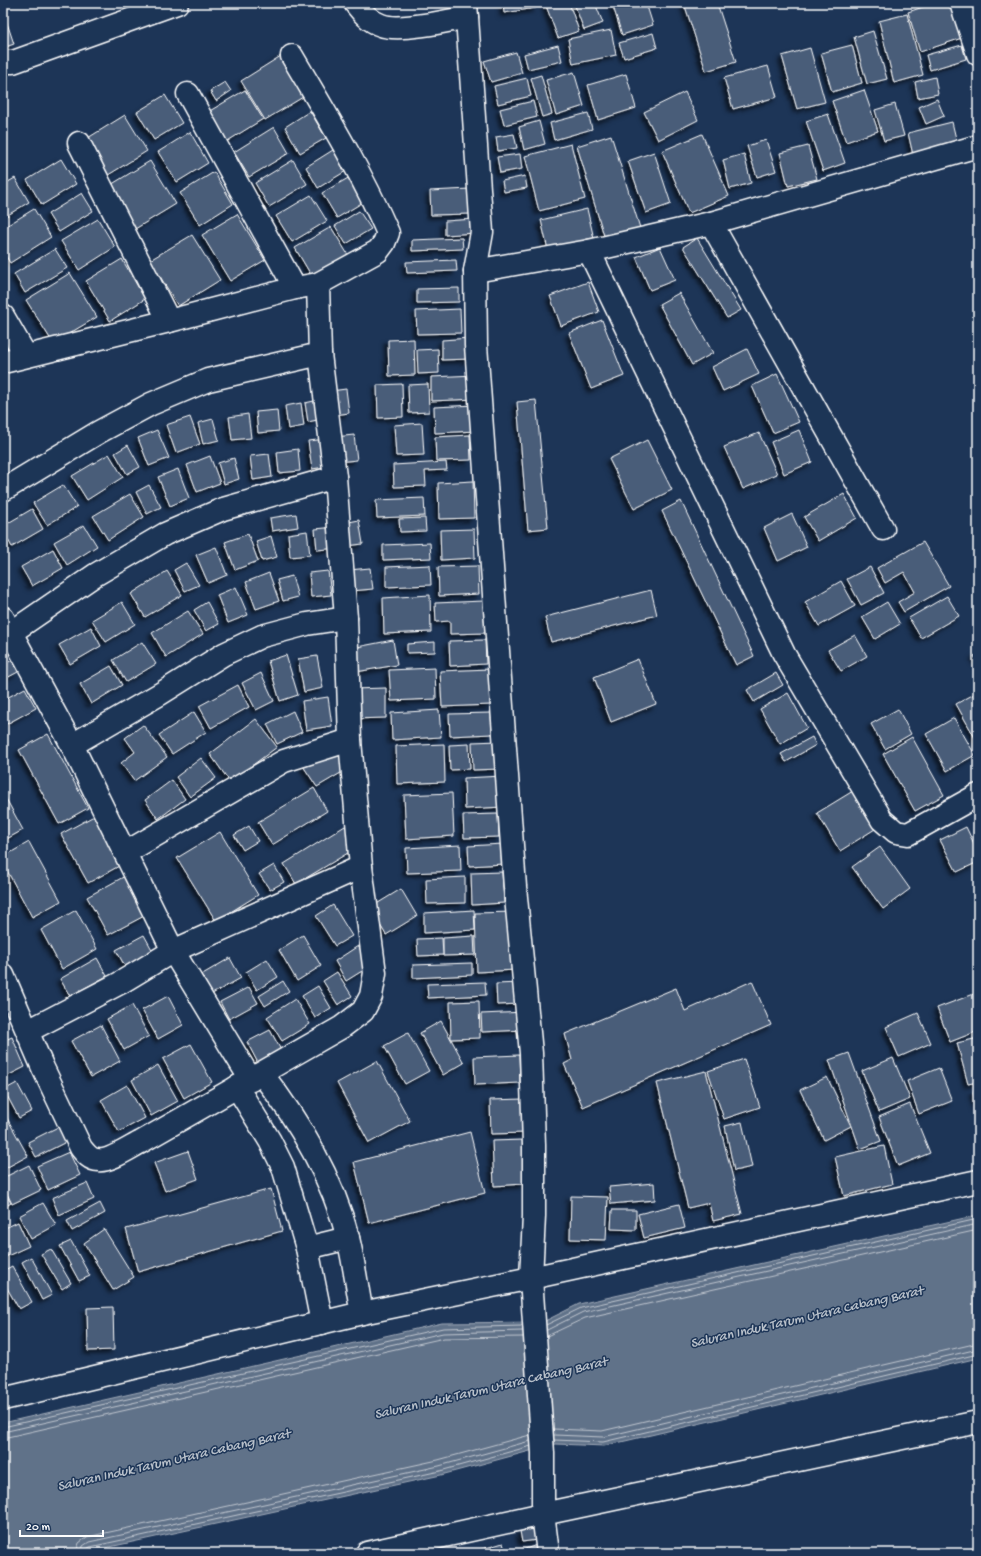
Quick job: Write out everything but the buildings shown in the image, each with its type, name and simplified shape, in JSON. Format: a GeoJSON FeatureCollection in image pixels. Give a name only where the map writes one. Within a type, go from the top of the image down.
{"type":"FeatureCollection","features":[{"type":"Feature","properties":{"kind":"street"},"geometry":{"type":"LineString","coordinates":[[3,62],[13,62],[177,3]]}},
{"type":"Feature","properties":{"kind":"street"},"geometry":{"type":"LineString","coordinates":[[355,3],[365,16],[381,25],[396,27],[428,24],[467,10],[482,232],[475,271],[476,345],[515,887],[531,1053],[534,1145],[534,1216],[531,1278],[543,1453],[543,1514],[548,1553]]}},
{"type":"Feature","properties":{"kind":"street"},"geometry":{"type":"LineString","coordinates":[[960,3],[978,54]]}},
{"type":"Feature","properties":{"kind":"street"},"geometry":{"type":"LineString","coordinates":[[3,362],[295,288],[318,284],[378,251],[384,243],[388,233],[354,162],[292,56]]}},
{"type":"Feature","properties":{"kind":"street"},"geometry":{"type":"LineString","coordinates":[[188,94],[295,288]]}},
{"type":"Feature","properties":{"kind":"street"},"geometry":{"type":"LineString","coordinates":[[79,143],[169,321]]}},
{"type":"Feature","properties":{"kind":"street"},"geometry":{"type":"LineString","coordinates":[[475,271],[589,251],[711,223],[978,146]]}},
{"type":"Feature","properties":{"kind":"street"},"geometry":{"type":"LineString","coordinates":[[711,223],[883,529]]}},
{"type":"Feature","properties":{"kind":"street"},"geometry":{"type":"LineString","coordinates":[[589,251],[784,654],[882,820],[896,832],[908,834],[978,795]]}},
{"type":"Feature","properties":{"kind":"street"},"geometry":{"type":"LineString","coordinates":[[3,975],[43,1068],[81,1148],[86,1155],[98,1160],[110,1158],[141,1142],[342,1027],[362,1011],[371,996],[375,973],[361,867],[350,740],[346,618],[335,477],[320,354],[318,284]]}},
{"type":"Feature","properties":{"kind":"street"},"geometry":{"type":"LineString","coordinates":[[3,316],[26,356]]}},
{"type":"Feature","properties":{"kind":"street"},"geometry":{"type":"LineString","coordinates":[[3,490],[99,432],[151,404],[208,380],[320,354]]}},
{"type":"Feature","properties":{"kind":"street"},"geometry":{"type":"LineString","coordinates":[[322,1323],[307,1248],[283,1167],[270,1141],[250,1080],[173,951],[72,744],[7,625],[165,534],[223,509],[335,477]]}},
{"type":"Feature","properties":{"kind":"street"},"geometry":{"type":"LineString","coordinates":[[72,744],[160,694],[224,654],[262,636],[307,624],[346,618]]}},
{"type":"Feature","properties":{"kind":"street"},"geometry":{"type":"LineString","coordinates":[[125,853],[284,760],[350,740]]}},
{"type":"Feature","properties":{"kind":"street"},"geometry":{"type":"LineString","coordinates":[[28,1031],[120,983],[173,951],[361,867]]}},
{"type":"Feature","properties":{"kind":"street"},"geometry":{"type":"LineString","coordinates":[[250,1080],[282,1098],[327,1177],[339,1208],[348,1238],[362,1313]]}},
{"type":"Feature","properties":{"kind":"street"},"geometry":{"type":"LineString","coordinates":[[283,1167],[314,1155]]}},
{"type":"Feature","properties":{"kind":"street"},"geometry":{"type":"LineString","coordinates":[[3,1399],[362,1313],[978,1181]]}},
{"type":"Feature","properties":{"kind":"street"},"geometry":{"type":"LineString","coordinates":[[307,1248],[348,1238]]}},
{"type":"Feature","properties":{"kind":"street"},"geometry":{"type":"LineString","coordinates":[[367,1553],[543,1514],[978,1422]]}},
{"type":"Feature","properties":{"kind":"water","name":"Saluran Induk Tarum Utara Cabang Barat"},"geometry":{"type":"Polygon","coordinates":[[[978,1215],[978,1358],[604,1446],[556,1444],[441,1475],[82,1553],[3,1553],[3,1423],[442,1323],[543,1322],[579,1304],[978,1215]]]}}]}
